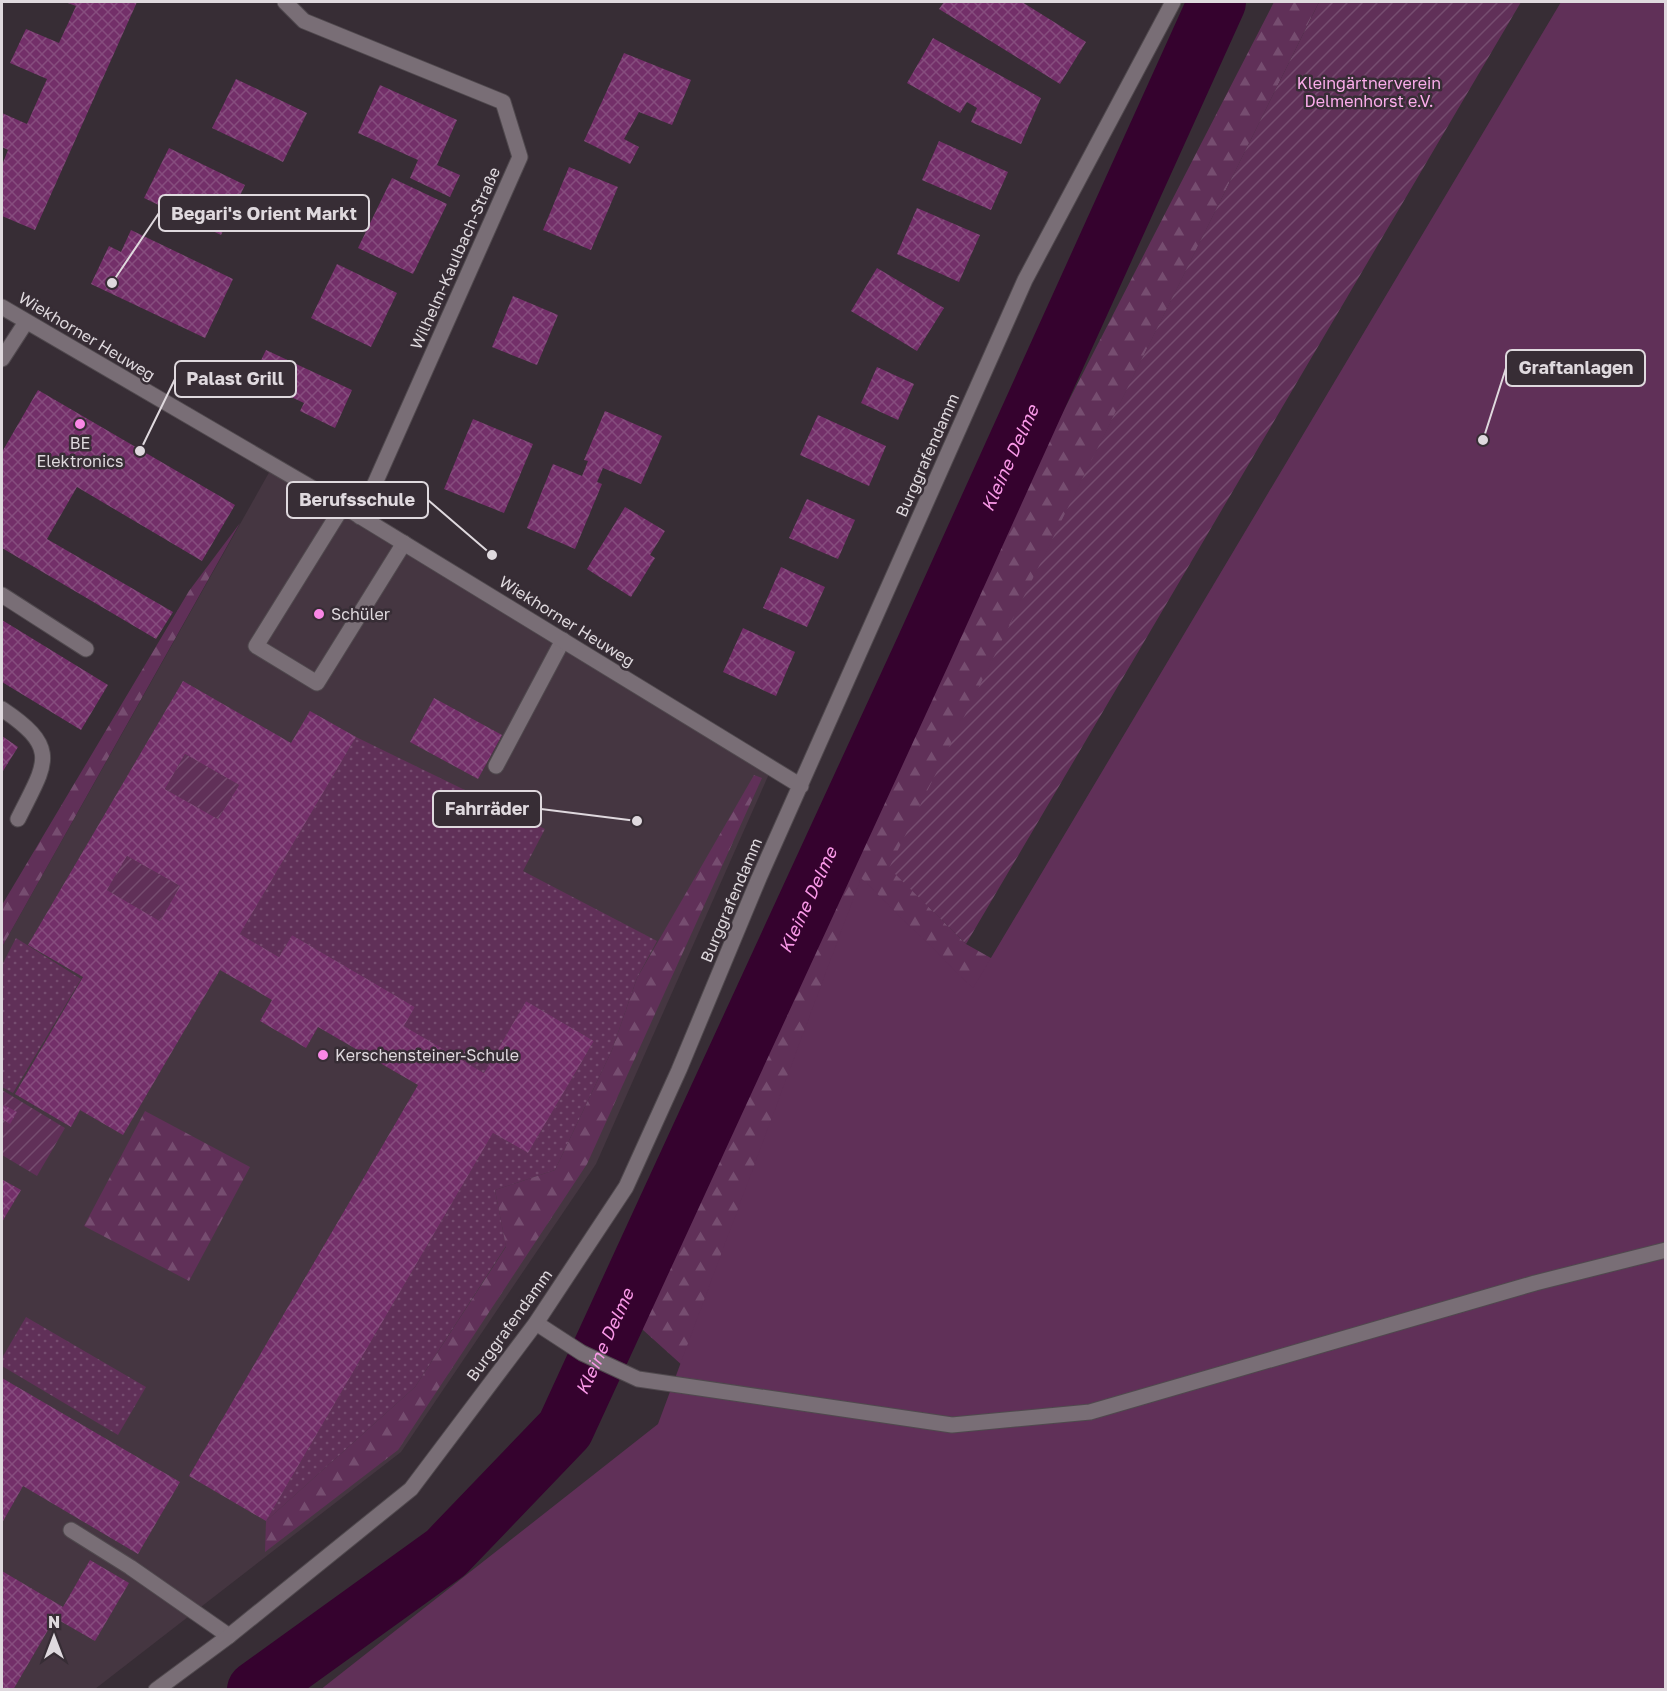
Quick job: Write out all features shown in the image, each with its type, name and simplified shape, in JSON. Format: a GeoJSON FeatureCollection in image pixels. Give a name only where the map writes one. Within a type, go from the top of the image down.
{"type":"FeatureCollection","features":[{"type":"Feature","properties":{"kind":"street","name":"Wilhelm-Kaulbach-Straße"},"geometry":{"type":"LineString","coordinates":[[285,2],[304,21],[503,102],[520,157],[360,517]]}},
{"type":"Feature","properties":{"kind":"street","name":"Burggrafendamm"},"geometry":{"type":"LineString","coordinates":[[156,1689],[229,1636],[411,1489],[536,1323],[626,1187],[679,1070],[759,878],[1025,280],[1173,2]]}},
{"type":"Feature","properties":{"kind":"street","name":"Wiekhorner Heuweg"},"geometry":{"type":"LineString","coordinates":[[2,307],[343,506],[801,786]]}},
{"type":"Feature","properties":{"kind":"street"},"geometry":{"type":"LineString","coordinates":[[2,359],[26,322]]}},
{"type":"Feature","properties":{"kind":"street"},"geometry":{"type":"LineString","coordinates":[[343,506],[256,646],[317,683],[404,543]]}},
{"type":"Feature","properties":{"kind":"street"},"geometry":{"type":"LineString","coordinates":[[2,595],[86,649]]}},
{"type":"Feature","properties":{"kind":"street"},"geometry":{"type":"LineString","coordinates":[[496,766],[563,640]]}},
{"type":"Feature","properties":{"kind":"street"},"geometry":{"type":"LineString","coordinates":[[2,709],[32,733],[40,745],[43,757],[43,769],[18,819]]}},
{"type":"Feature","properties":{"kind":"street"},"geometry":{"type":"LineString","coordinates":[[536,1323],[582,1353],[638,1380],[952,1425],[1090,1412],[1535,1283],[1665,1250]]}},
{"type":"Feature","properties":{"kind":"street"},"geometry":{"type":"LineString","coordinates":[[71,1530],[130,1567],[229,1636]]}},
{"type":"Feature","properties":{"kind":"shaded area","name":"Kerschensteiner-Schule"},"geometry":{"type":"Polygon","coordinates":[[[271,469],[769,774],[596,1164],[401,1452],[95,1689],[2,1690],[2,947],[271,469]]]}},
{"type":"Feature","properties":{"kind":"green space"},"geometry":{"type":"Polygon","coordinates":[[[1274,2],[1319,2],[890,868],[966,944],[1023,976],[683,1366],[633,1321],[762,1038],[840,845],[1274,2]]]}},
{"type":"Feature","properties":{"kind":"green space","name":"Kleingärtnerverein Delmenhorst e.V."},"geometry":{"type":"Polygon","coordinates":[[[1319,2],[1521,2],[966,944],[889,868],[1319,2]]]}},
{"type":"Feature","properties":{"kind":"green space"},"geometry":{"type":"Polygon","coordinates":[[[1561,2],[1665,2],[1665,1689],[320,1690],[658,1424],[861,878],[973,988],[1561,2]]]}},
{"type":"Feature","properties":{"kind":"green space"},"geometry":{"type":"Polygon","coordinates":[[[240,523],[2,947],[2,905],[189,591],[240,523]]]}},
{"type":"Feature","properties":{"kind":"green space"},"geometry":{"type":"Polygon","coordinates":[[[356,737],[545,829],[523,871],[657,941],[637,978],[612,1050],[555,1170],[495,1190],[506,1246],[415,1387],[266,1521],[493,1133],[528,1153],[594,1041],[526,1001],[484,1073],[404,1026],[415,1007],[292,935],[279,957],[240,934],[356,737]]]}},
{"type":"Feature","properties":{"kind":"green space"},"geometry":{"type":"Polygon","coordinates":[[[185,754],[239,785],[218,819],[165,789],[185,754]]]}},
{"type":"Feature","properties":{"kind":"green space"},"geometry":{"type":"Polygon","coordinates":[[[754,775],[762,778],[587,1164],[398,1450],[265,1552],[266,1521],[415,1387],[506,1247],[495,1190],[555,1170],[612,1050],[637,978],[754,775]]]}},
{"type":"Feature","properties":{"kind":"green space"},"geometry":{"type":"Polygon","coordinates":[[[127,856],[180,886],[160,921],[107,890],[127,856]]]}},
{"type":"Feature","properties":{"kind":"green space"},"geometry":{"type":"Polygon","coordinates":[[[16,938],[81,979],[13,1093],[2,1087],[2,965],[16,938]]]}},
{"type":"Feature","properties":{"kind":"green space"},"geometry":{"type":"Polygon","coordinates":[[[2,1090],[65,1128],[37,1176],[2,1155],[2,1090]]]}},
{"type":"Feature","properties":{"kind":"green space"},"geometry":{"type":"Polygon","coordinates":[[[145,1111],[250,1167],[189,1281],[84,1226],[145,1111]]]}},
{"type":"Feature","properties":{"kind":"green space"},"geometry":{"type":"Polygon","coordinates":[[[26,1317],[146,1387],[118,1435],[2,1366],[2,1358],[26,1317]]]}},
{"type":"Feature","properties":{"kind":"building"},"geometry":{"type":"Polygon","coordinates":[[[65,2],[137,2],[35,230],[2,216],[2,165],[8,150],[2,147],[2,113],[27,124],[47,79],[10,63],[26,29],[59,43],[76,6],[65,2]]]}},
{"type":"Feature","properties":{"kind":"building"},"geometry":{"type":"Polygon","coordinates":[[[944,2],[1022,2],[1086,42],[1060,84],[939,9],[944,2]]]}},
{"type":"Feature","properties":{"kind":"building"},"geometry":{"type":"Polygon","coordinates":[[[933,38],[1041,98],[1021,144],[971,122],[977,108],[967,102],[960,113],[907,83],[933,38]]]}},
{"type":"Feature","properties":{"kind":"building"},"geometry":{"type":"Polygon","coordinates":[[[624,53],[691,80],[672,125],[639,112],[624,139],[639,147],[630,164],[584,141],[624,53]]]}},
{"type":"Feature","properties":{"kind":"building"},"geometry":{"type":"Polygon","coordinates":[[[236,79],[307,113],[283,162],[212,128],[236,79]]]}},
{"type":"Feature","properties":{"kind":"building"},"geometry":{"type":"Polygon","coordinates":[[[380,85],[457,120],[437,165],[460,175],[450,197],[410,178],[418,160],[358,133],[380,85]]]}},
{"type":"Feature","properties":{"kind":"building"},"geometry":{"type":"Polygon","coordinates":[[[939,141],[1008,172],[991,210],[922,180],[939,141]]]}},
{"type":"Feature","properties":{"kind":"building"},"geometry":{"type":"Polygon","coordinates":[[[169,148],[245,185],[221,235],[144,198],[169,148]]]}},
{"type":"Feature","properties":{"kind":"building"},"geometry":{"type":"Polygon","coordinates":[[[569,167],[618,187],[591,250],[543,230],[569,167]]]}},
{"type":"Feature","properties":{"kind":"building"},"geometry":{"type":"Polygon","coordinates":[[[392,178],[447,204],[413,274],[358,248],[392,178]]]}},
{"type":"Feature","properties":{"kind":"building"},"geometry":{"type":"Polygon","coordinates":[[[917,208],[980,235],[959,282],[897,254],[917,208]]]}},
{"type":"Feature","properties":{"kind":"building"},"geometry":{"type":"Polygon","coordinates":[[[131,230],[233,279],[205,338],[91,284],[109,246],[121,252],[131,230]]]}},
{"type":"Feature","properties":{"kind":"building"},"geometry":{"type":"Polygon","coordinates":[[[337,264],[397,293],[371,347],[311,318],[337,264]]]}},
{"type":"Feature","properties":{"kind":"building"},"geometry":{"type":"Polygon","coordinates":[[[877,268],[944,308],[917,351],[851,311],[877,268]]]}},
{"type":"Feature","properties":{"kind":"building"},"geometry":{"type":"Polygon","coordinates":[[[513,296],[558,315],[537,365],[492,347],[513,296]]]}},
{"type":"Feature","properties":{"kind":"building"},"geometry":{"type":"Polygon","coordinates":[[[266,350],[352,390],[335,428],[300,411],[304,403],[252,379],[266,350]]]}},
{"type":"Feature","properties":{"kind":"building"},"geometry":{"type":"Polygon","coordinates":[[[877,367],[914,384],[898,420],[861,403],[877,367]]]}},
{"type":"Feature","properties":{"kind":"building"},"geometry":{"type":"Polygon","coordinates":[[[38,390],[235,505],[202,561],[77,487],[47,539],[173,612],[156,639],[2,548],[2,452],[38,390]]]}},
{"type":"Feature","properties":{"kind":"building"},"geometry":{"type":"Polygon","coordinates":[[[605,411],[662,436],[641,484],[603,468],[597,482],[602,484],[575,549],[527,528],[553,464],[582,476],[588,461],[584,460],[605,411]]]}},
{"type":"Feature","properties":{"kind":"building"},"geometry":{"type":"Polygon","coordinates":[[[818,415],[886,446],[869,486],[800,455],[818,415]]]}},
{"type":"Feature","properties":{"kind":"building"},"geometry":{"type":"Polygon","coordinates":[[[473,419],[533,444],[504,513],[444,489],[473,419]]]}},
{"type":"Feature","properties":{"kind":"building"},"geometry":{"type":"Polygon","coordinates":[[[807,499],[855,520],[838,559],[789,538],[807,499]]]}},
{"type":"Feature","properties":{"kind":"building"},"geometry":{"type":"Polygon","coordinates":[[[625,507],[665,531],[650,555],[655,558],[631,597],[587,569],[625,507]]]}},
{"type":"Feature","properties":{"kind":"building"},"geometry":{"type":"Polygon","coordinates":[[[781,567],[825,587],[807,627],[763,608],[781,567]]]}},
{"type":"Feature","properties":{"kind":"building"},"geometry":{"type":"Polygon","coordinates":[[[2,620],[108,685],[81,730],[2,682],[2,620]]]}},
{"type":"Feature","properties":{"kind":"building"},"geometry":{"type":"Polygon","coordinates":[[[743,628],[795,652],[776,696],[723,672],[743,628]]]}},
{"type":"Feature","properties":{"kind":"building"},"geometry":{"type":"Polygon","coordinates":[[[183,681],[291,743],[310,711],[356,737],[240,934],[279,957],[292,935],[415,1007],[404,1026],[484,1073],[526,1001],[594,1041],[528,1153],[493,1133],[266,1521],[189,1476],[418,1085],[318,1027],[306,1048],[260,1021],[272,1000],[220,970],[123,1135],[80,1110],[71,1127],[15,1094],[83,977],[28,945],[183,681]],[[185,754],[165,789],[218,819],[239,785],[185,754]],[[127,856],[107,890],[160,921],[180,886],[127,856]]]}},
{"type":"Feature","properties":{"kind":"building"},"geometry":{"type":"Polygon","coordinates":[[[434,698],[502,735],[478,779],[410,742],[434,698]]]}},
{"type":"Feature","properties":{"kind":"building"},"geometry":{"type":"Polygon","coordinates":[[[2,736],[18,747],[3,771],[2,770],[2,736]]]}},
{"type":"Feature","properties":{"kind":"building"},"geometry":{"type":"Polygon","coordinates":[[[4,1105],[17,1112],[10,1124],[2,1119],[4,1105]]]}},
{"type":"Feature","properties":{"kind":"building"},"geometry":{"type":"Polygon","coordinates":[[[3,1180],[21,1190],[2,1222],[2,1183],[3,1180]]]}},
{"type":"Feature","properties":{"kind":"building"},"geometry":{"type":"Polygon","coordinates":[[[2,1378],[180,1482],[138,1554],[23,1486],[2,1523],[2,1378]]]}},
{"type":"Feature","properties":{"kind":"building"},"geometry":{"type":"Polygon","coordinates":[[[90,1560],[129,1583],[95,1641],[55,1618],[13,1690],[2,1690],[2,1571],[63,1607],[90,1560]]]}},
{"type":"Feature","properties":{"kind":"waterway","name":"Kleine Delme"},"geometry":{"type":"LineString","coordinates":[[256,1690],[446,1553],[565,1429],[924,649],[1217,2]]}},
{"type":"Feature","properties":{"kind":"place","name":"Begari's Orient Markt"},"geometry":{"type":"Point","coordinates":[112,283]}},
{"type":"Feature","properties":{"kind":"place","name":"BE Elektronics"},"geometry":{"type":"Point","coordinates":[80,424]}},
{"type":"Feature","properties":{"kind":"place","name":"Graftanlagen"},"geometry":{"type":"Point","coordinates":[1483,440]}},
{"type":"Feature","properties":{"kind":"place","name":"Palast Grill"},"geometry":{"type":"Point","coordinates":[140,451]}},
{"type":"Feature","properties":{"kind":"place","name":"Berufsschule"},"geometry":{"type":"Point","coordinates":[492,555]}},
{"type":"Feature","properties":{"kind":"place","name":"Schüler"},"geometry":{"type":"Point","coordinates":[319,614]}},
{"type":"Feature","properties":{"kind":"place","name":"Fahrräder"},"geometry":{"type":"Point","coordinates":[637,821]}},
{"type":"Feature","properties":{"kind":"place","name":"Kerschensteiner-Schule"},"geometry":{"type":"Point","coordinates":[323,1055]}}]}
